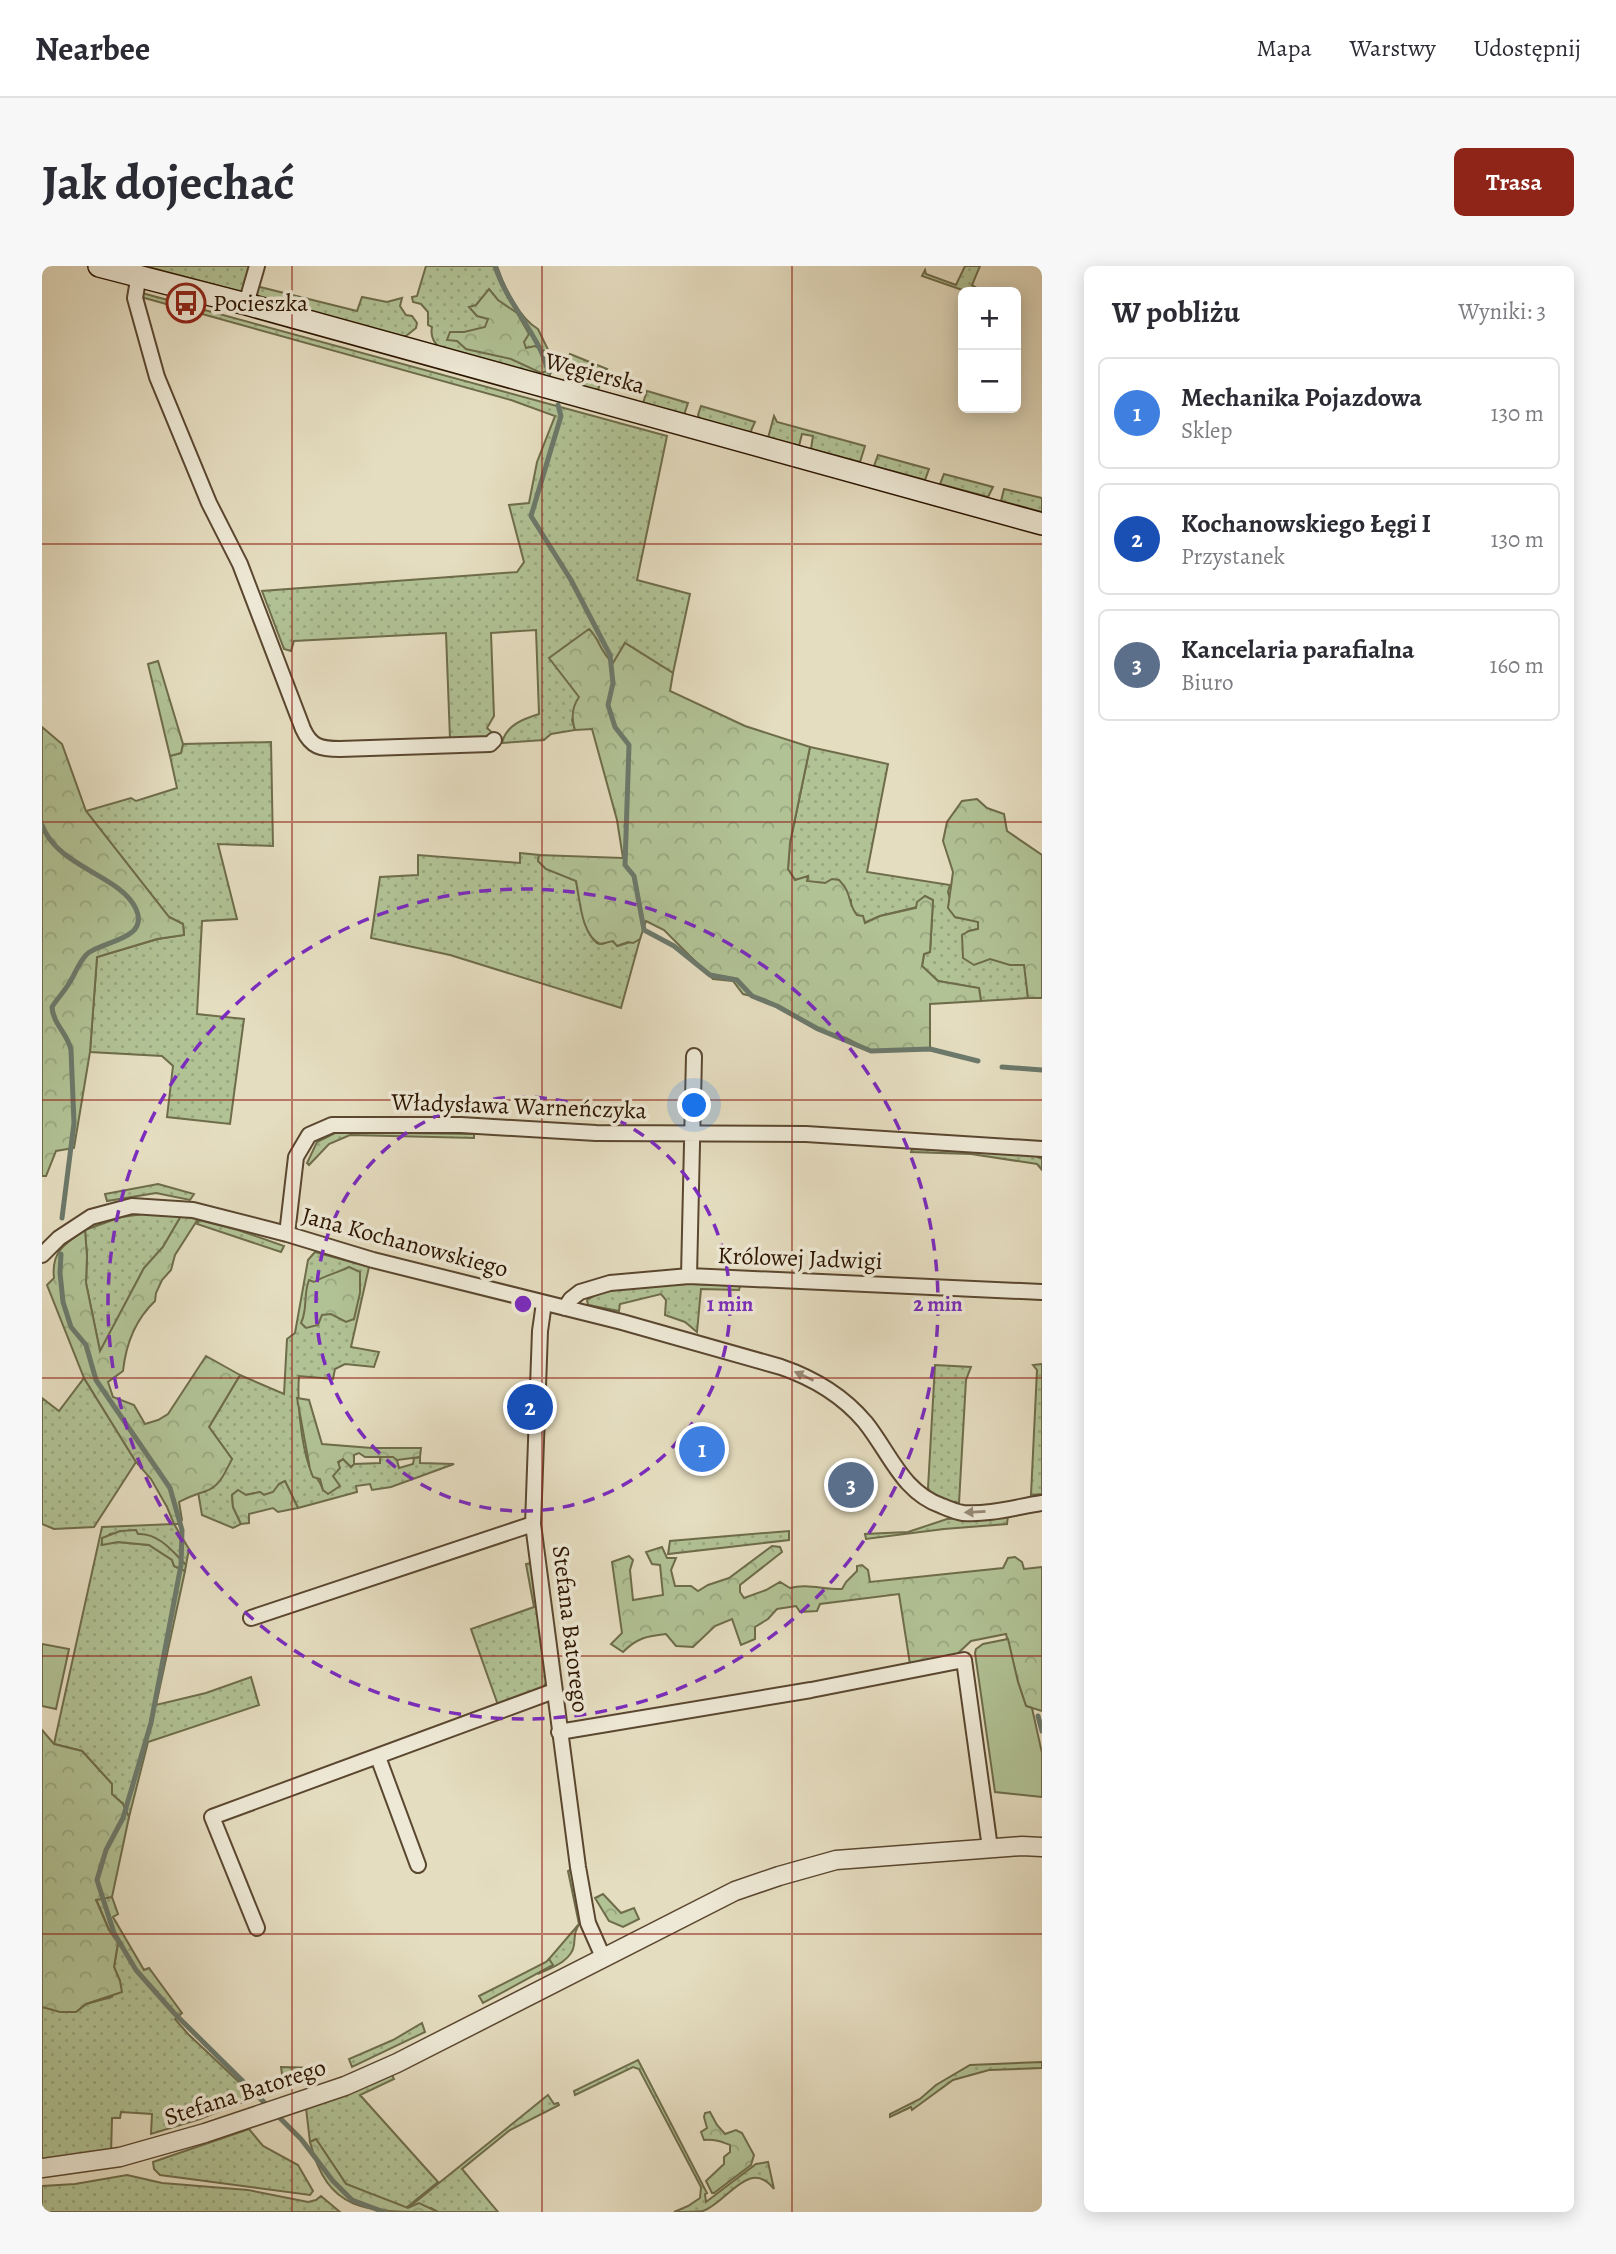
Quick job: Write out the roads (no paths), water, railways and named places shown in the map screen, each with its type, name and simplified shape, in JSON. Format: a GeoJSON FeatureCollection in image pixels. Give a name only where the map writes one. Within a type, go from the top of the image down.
{"type":"FeatureCollection","features":[{"type":"Feature","properties":{"kind":"main road","name":"Węgierska"},"geometry":{"type":"LineString","coordinates":[[99,266],[134,270],[246,304],[1042,524]]}},
{"type":"Feature","properties":{"kind":"street"},"geometry":{"type":"LineString","coordinates":[[246,304],[257,266]]}},
{"type":"Feature","properties":{"kind":"street"},"geometry":{"type":"LineString","coordinates":[[134,270],[137,286],[135,298],[157,376],[209,503],[240,564],[303,729],[312,743],[318,748],[340,749],[490,744],[494,740]]}},
{"type":"Feature","properties":{"kind":"street"},"geometry":{"type":"LineString","coordinates":[[689,1276],[694,1056]]}},
{"type":"Feature","properties":{"kind":"street","name":"Władysława Warneńczyka"},"geometry":{"type":"LineString","coordinates":[[287,1234],[296,1157],[309,1135],[332,1125],[461,1125],[596,1133],[806,1134],[1042,1149]]}},
{"type":"Feature","properties":{"kind":"street","name":"Jana Kochanowskiego"},"geometry":{"type":"LineString","coordinates":[[42,1255],[59,1238],[91,1217],[132,1206],[192,1210],[752,1358],[807,1376],[843,1400],[865,1423],[899,1474],[916,1493],[935,1504],[961,1513],[1042,1503]]}},
{"type":"Feature","properties":{"kind":"street","name":"Królowej Jadwigi"},"geometry":{"type":"LineString","coordinates":[[565,1308],[580,1292],[610,1283],[689,1276],[1042,1292]]}},
{"type":"Feature","properties":{"kind":"street","name":"Stefana Batorego"},"geometry":{"type":"LineString","coordinates":[[544,1303],[540,1331],[533,1524],[559,1732],[588,1923],[603,1957]]}},
{"type":"Feature","properties":{"kind":"street"},"geometry":{"type":"LineString","coordinates":[[251,1618],[533,1524]]}},
{"type":"Feature","properties":{"kind":"street"},"geometry":{"type":"LineString","coordinates":[[559,1732],[811,1690],[964,1660],[990,1849]]}},
{"type":"Feature","properties":{"kind":"street"},"geometry":{"type":"LineString","coordinates":[[257,1928],[212,1817],[554,1691]]}},
{"type":"Feature","properties":{"kind":"street"},"geometry":{"type":"LineString","coordinates":[[378,1757],[418,1865]]}},
{"type":"Feature","properties":{"kind":"street","name":"Stefana Batorego"},"geometry":{"type":"LineString","coordinates":[[42,2168],[120,2157],[205,2133],[345,2086],[397,2063],[735,1891],[791,1872],[836,1860],[1042,1847]]}},
{"type":"Feature","properties":{"kind":"waterway"},"geometry":{"type":"LineString","coordinates":[[495,266],[507,293],[538,344],[549,372]]}},
{"type":"Feature","properties":{"kind":"waterway"},"geometry":{"type":"LineString","coordinates":[[558,405],[561,416],[531,516],[571,580],[610,655],[613,683],[608,705],[615,727],[629,745],[625,865],[634,876],[644,930],[674,946],[710,975],[737,980],[752,996],[777,1006],[818,1029],[871,1051],[930,1049],[978,1061]]}},
{"type":"Feature","properties":{"kind":"waterway"},"geometry":{"type":"LineString","coordinates":[[42,825],[50,840],[61,851],[128,897],[136,909],[138,919],[136,927],[130,933],[87,954],[52,1007],[55,1019],[71,1050],[74,1123],[62,1218]]}},
{"type":"Feature","properties":{"kind":"waterway"},"geometry":{"type":"LineString","coordinates":[[1002,1067],[1042,1070]]}},
{"type":"Feature","properties":{"kind":"waterway"},"geometry":{"type":"LineString","coordinates":[[61,1254],[63,1302],[71,1327],[86,1345],[96,1380],[170,1488],[182,1530],[181,1565],[151,1723],[123,1818],[106,1850],[97,1880],[114,1933],[136,1970],[174,2013],[301,2139],[333,2181],[352,2200],[384,2212]]}},
{"type":"Feature","properties":{"kind":"waterway"},"geometry":{"type":"LineString","coordinates":[[1038,1716],[1042,1731]]}},
{"type":"Feature","properties":{"kind":"place","name":"Pocieszka"},"geometry":{"type":"Point","coordinates":[186,303]}},
{"type":"Feature","properties":{"kind":"place","name":"Kochanowskiego Łęgi I"},"geometry":{"type":"Point","coordinates":[530,1407]}},
{"type":"Feature","properties":{"kind":"place","name":"Mechanika Pojazdowa"},"geometry":{"type":"Point","coordinates":[702,1449]}},
{"type":"Feature","properties":{"kind":"place","name":"Kancelaria parafialna"},"geometry":{"type":"Point","coordinates":[851,1485]}}]}
